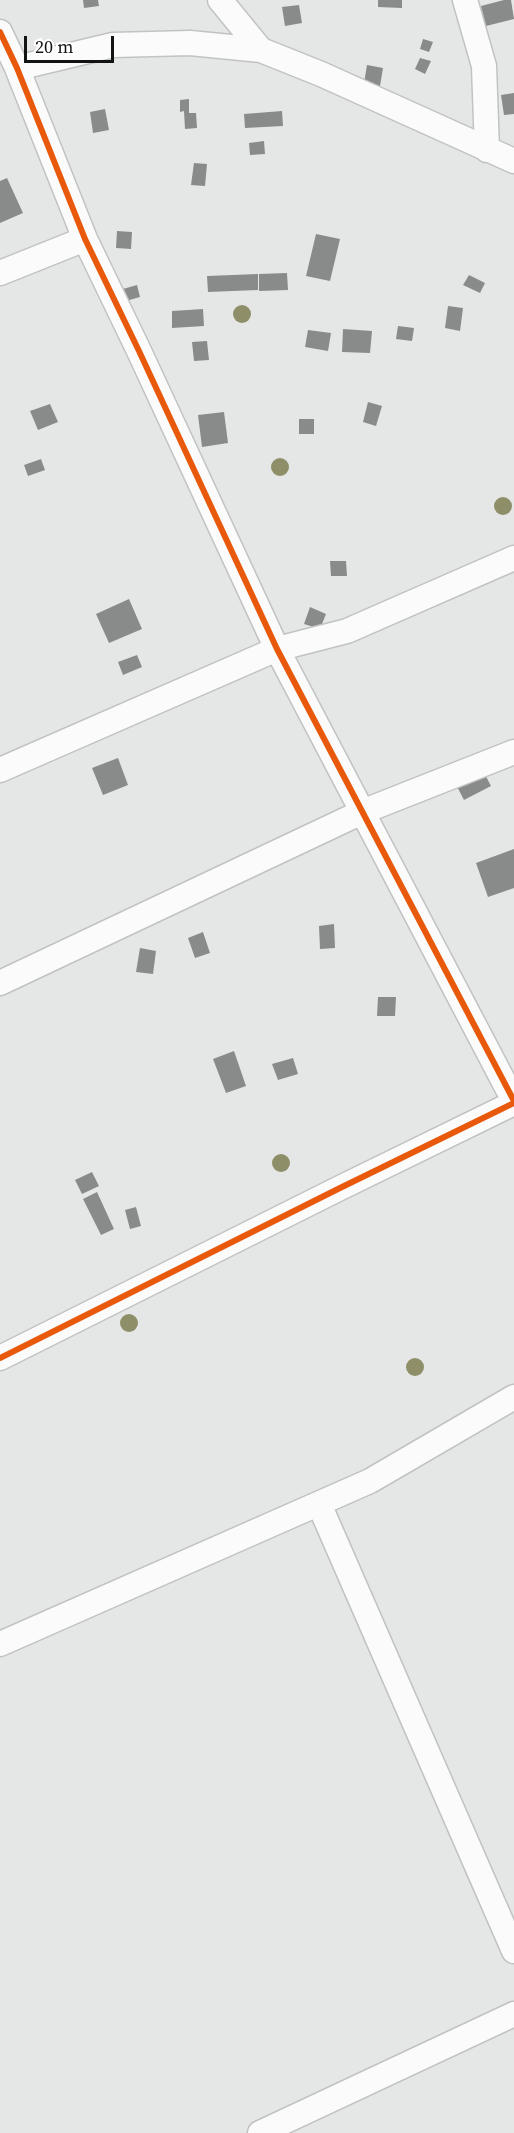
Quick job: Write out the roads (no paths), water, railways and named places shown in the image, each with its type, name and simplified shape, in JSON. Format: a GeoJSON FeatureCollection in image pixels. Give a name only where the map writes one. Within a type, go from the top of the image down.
{"type":"FeatureCollection","features":[{"type":"Feature","properties":{"kind":"street"},"geometry":{"type":"LineString","coordinates":[[220,0],[261,50]]}},
{"type":"Feature","properties":{"kind":"street"},"geometry":{"type":"LineString","coordinates":[[465,0],[484,66],[487,150]]}},
{"type":"Feature","properties":{"kind":"street"},"geometry":{"type":"LineString","coordinates":[[0,32],[17,68],[85,239],[277,649],[514,1102],[0,1358]]}},
{"type":"Feature","properties":{"kind":"street"},"geometry":{"type":"LineString","coordinates":[[17,68],[113,45],[190,43],[261,50],[321,74],[514,161]]}},
{"type":"Feature","properties":{"kind":"street"},"geometry":{"type":"LineString","coordinates":[[0,273],[85,239]]}},
{"type":"Feature","properties":{"kind":"street"},"geometry":{"type":"LineString","coordinates":[[0,770],[277,649],[347,631],[514,558]]}},
{"type":"Feature","properties":{"kind":"street"},"geometry":{"type":"LineString","coordinates":[[0,983],[362,812],[514,752]]}},
{"type":"Feature","properties":{"kind":"street"},"geometry":{"type":"LineString","coordinates":[[0,1644],[370,1481],[514,1397]]}},
{"type":"Feature","properties":{"kind":"street"},"geometry":{"type":"LineString","coordinates":[[319,1504],[514,1951]]}},
{"type":"Feature","properties":{"kind":"street"},"geometry":{"type":"LineString","coordinates":[[260,2133],[514,2014]]}}]}
